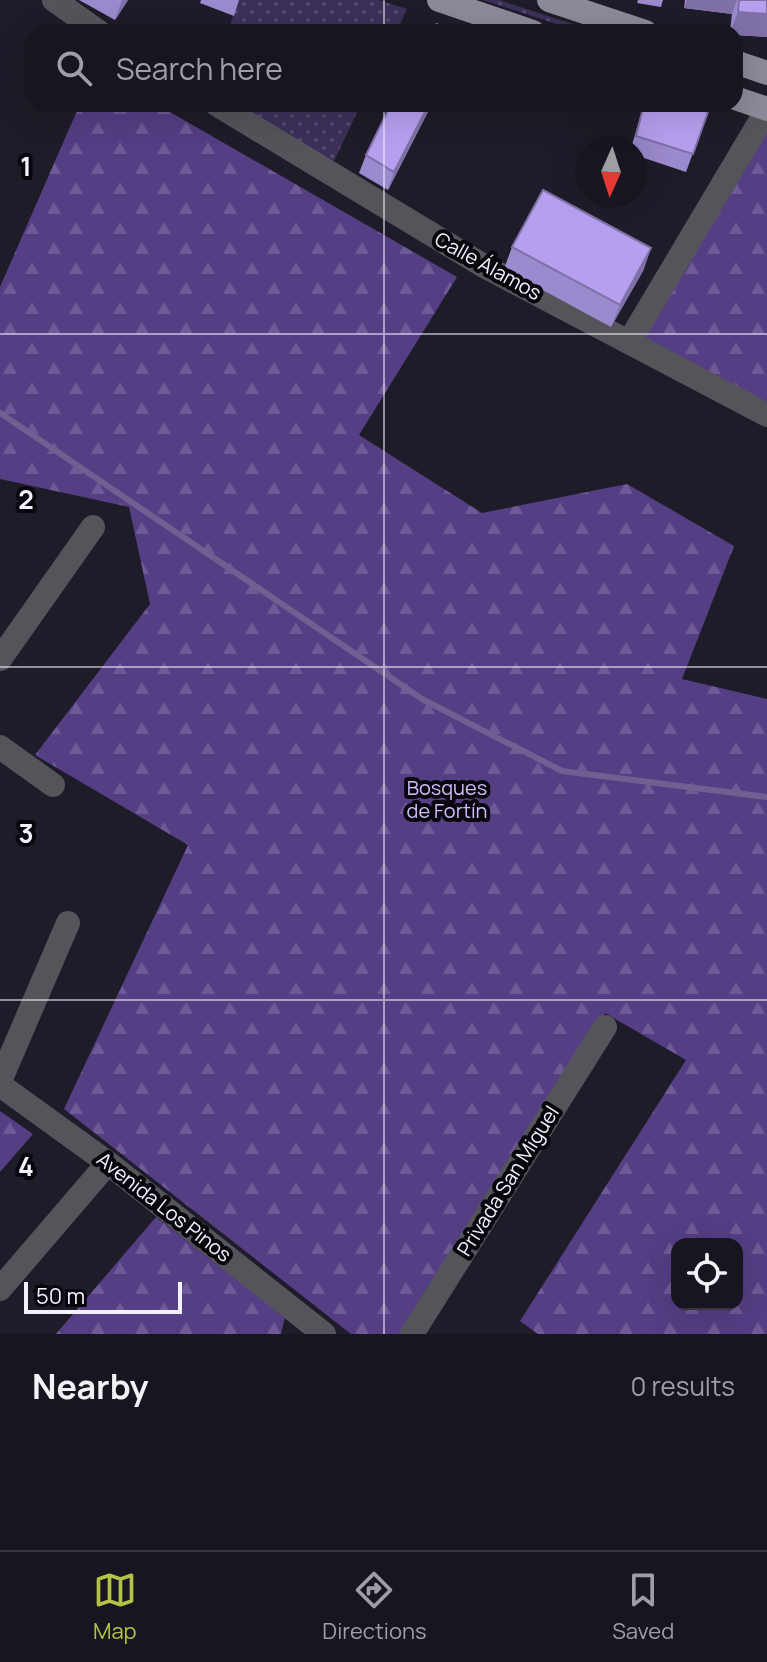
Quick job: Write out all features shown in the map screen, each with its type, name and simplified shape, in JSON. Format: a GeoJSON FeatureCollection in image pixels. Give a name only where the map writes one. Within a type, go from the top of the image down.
{"type":"FeatureCollection","features":[{"type":"Feature","properties":{"kind":"main road"},"geometry":{"type":"LineString","coordinates":[[439,0],[510,24]]}},
{"type":"Feature","properties":{"kind":"main road"},"geometry":{"type":"LineString","coordinates":[[549,0],[621,24]]}},
{"type":"Feature","properties":{"kind":"main road"},"geometry":{"type":"LineString","coordinates":[[743,65],[767,73]]}},
{"type":"Feature","properties":{"kind":"main road"},"geometry":{"type":"LineString","coordinates":[[743,101],[767,109]]}},
{"type":"Feature","properties":{"kind":"street"},"geometry":{"type":"LineString","coordinates":[[54,0],[88,24]]}},
{"type":"Feature","properties":{"kind":"street"},"geometry":{"type":"LineString","coordinates":[[629,342],[767,109]]}},
{"type":"Feature","properties":{"kind":"street","name":"Calle Álamos"},"geometry":{"type":"LineString","coordinates":[[229,112],[484,266],[767,415]]}},
{"type":"Feature","properties":{"kind":"street"},"geometry":{"type":"LineString","coordinates":[[0,659],[93,527]]}},
{"type":"Feature","properties":{"kind":"street"},"geometry":{"type":"LineString","coordinates":[[0,747],[53,785]]}},
{"type":"Feature","properties":{"kind":"street"},"geometry":{"type":"LineString","coordinates":[[0,1083],[68,923]]}},
{"type":"Feature","properties":{"kind":"street","name":"Privada San Miguel"},"geometry":{"type":"LineString","coordinates":[[412,1334],[605,1027]]}},
{"type":"Feature","properties":{"kind":"street","name":"Avenida Los Pinos"},"geometry":{"type":"LineString","coordinates":[[0,1083],[108,1163],[324,1334]]}},
{"type":"Feature","properties":{"kind":"street"},"geometry":{"type":"LineString","coordinates":[[0,1289],[108,1163]]}},
{"type":"Feature","properties":{"kind":"shaded area"},"geometry":{"type":"Polygon","coordinates":[[[238,0],[378,0],[407,9],[400,24],[230,24],[238,0]]]}},
{"type":"Feature","properties":{"kind":"shaded area"},"geometry":{"type":"Polygon","coordinates":[[[483,0],[499,0],[572,24],[556,24],[483,0]]]}},
{"type":"Feature","properties":{"kind":"shaded area"},"geometry":{"type":"Polygon","coordinates":[[[242,112],[357,112],[334,161],[242,112]]]}},
{"type":"Feature","properties":{"kind":"green space","name":"Bosques de Fortín"},"geometry":{"type":"Polygon","coordinates":[[[77,112],[170,112],[457,277],[359,435],[482,513],[627,484],[734,546],[682,679],[767,699],[767,1334],[538,1334],[520,1321],[686,1060],[605,1013],[407,1334],[351,1334],[64,1109],[188,845],[35,755],[150,604],[129,507],[0,479],[0,287],[77,112]]]}},
{"type":"Feature","properties":{"kind":"green space"},"geometry":{"type":"Polygon","coordinates":[[[767,127],[767,402],[640,338],[767,127]]]}},
{"type":"Feature","properties":{"kind":"green space"},"geometry":{"type":"Polygon","coordinates":[[[0,1111],[33,1134],[0,1172],[0,1111]]]}},
{"type":"Feature","properties":{"kind":"green space"},"geometry":{"type":"Polygon","coordinates":[[[156,1217],[285,1317],[281,1334],[56,1334],[156,1217]]]}},
{"type":"Feature","properties":{"kind":"building"},"geometry":{"type":"Polygon","coordinates":[[[739,0],[767,0],[767,14],[738,12],[739,0]]]}},
{"type":"Feature","properties":{"kind":"building"},"geometry":{"type":"Polygon","coordinates":[[[387,112],[425,112],[394,172],[366,155],[387,112]]]}},
{"type":"Feature","properties":{"kind":"building"},"geometry":{"type":"Polygon","coordinates":[[[642,112],[708,112],[693,154],[647,139],[647,136],[636,136],[642,112]]]}},
{"type":"Feature","properties":{"kind":"building"},"geometry":{"type":"Polygon","coordinates":[[[543,190],[651,248],[620,305],[512,247],[543,190]]]}},
{"type":"Feature","properties":{"kind":"waterway"},"geometry":{"type":"LineString","coordinates":[[0,413],[422,699],[562,771],[767,797]]}}]}
